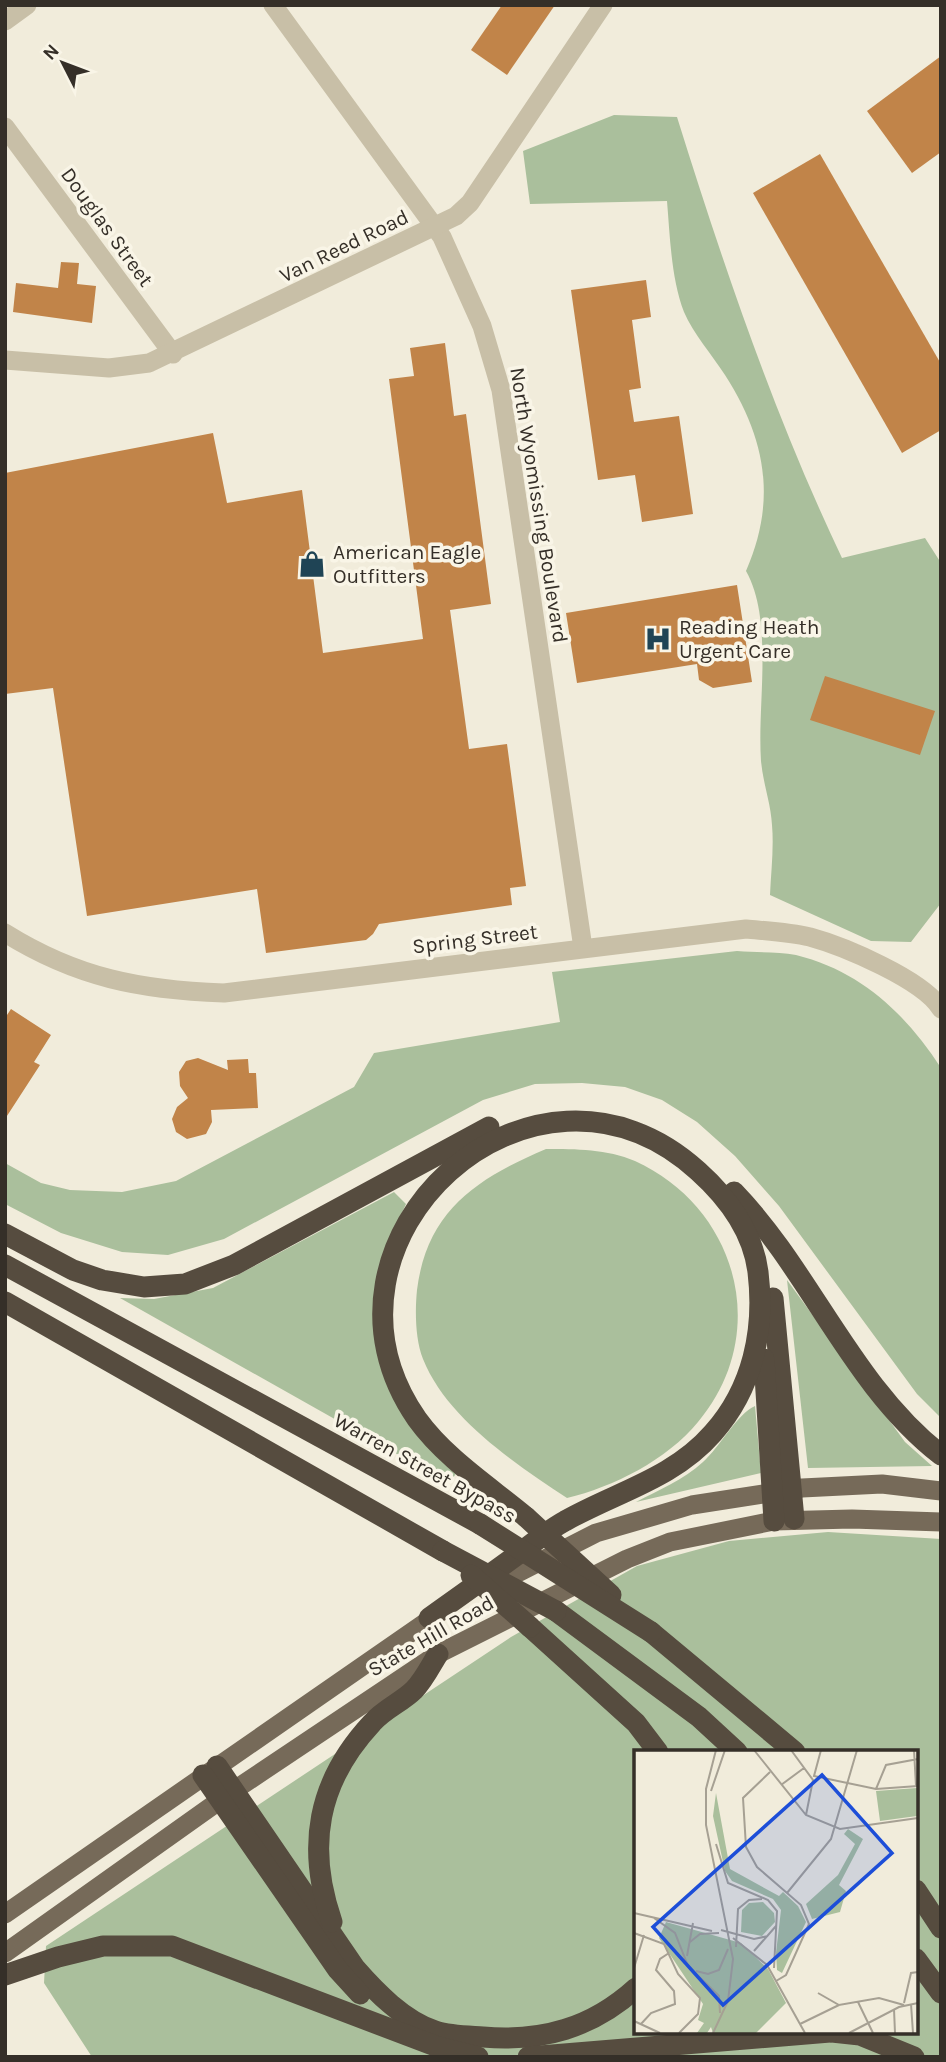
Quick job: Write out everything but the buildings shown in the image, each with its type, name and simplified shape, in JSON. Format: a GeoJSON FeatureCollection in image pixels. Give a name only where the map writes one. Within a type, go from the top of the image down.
{"type":"FeatureCollection","features":[{"type":"Feature","properties":{"kind":"highway"},"geometry":{"type":"LineString","coordinates":[[5,1234],[73,1270],[102,1280],[151,1287],[185,1284],[234,1265],[493,1125],[533,1112],[573,1109],[620,1117],[663,1133],[694,1153],[741,1200],[888,1405],[910,1429],[941,1455]]}},
{"type":"Feature","properties":{"kind":"highway"},"geometry":{"type":"LineString","coordinates":[[429,1618],[564,1521],[664,1474],[692,1454],[725,1419],[736,1400],[756,1349],[762,1305],[756,1259],[733,1209],[723,1195],[692,1166],[653,1141],[596,1123],[548,1125],[493,1140],[445,1172],[412,1214],[395,1251],[385,1312],[389,1354],[408,1404],[429,1433],[526,1517],[652,1632]]}},
{"type":"Feature","properties":{"kind":"highway"},"geometry":{"type":"LineString","coordinates":[[741,1200],[763,1244],[771,1275],[781,1490]]}},
{"type":"Feature","properties":{"kind":"highway","name":"Warren Street Bypass"},"geometry":{"type":"LineString","coordinates":[[5,1265],[480,1524],[652,1632],[793,1750]]}},
{"type":"Feature","properties":{"kind":"highway"},"geometry":{"type":"LineString","coordinates":[[5,1302],[443,1551],[556,1611],[699,1717],[735,1750]]}},
{"type":"Feature","properties":{"kind":"highway"},"geometry":{"type":"LineString","coordinates":[[760,1330],[784,1520]]}},
{"type":"Feature","properties":{"kind":"highway"},"geometry":{"type":"LineString","coordinates":[[443,1551],[607,1694],[636,1723],[657,1750]]}},
{"type":"Feature","properties":{"kind":"highway"},"geometry":{"type":"LineString","coordinates":[[341,1947],[321,1891],[318,1872],[317,1850],[324,1803],[347,1755],[358,1739],[384,1711],[415,1689],[438,1654]]}},
{"type":"Feature","properties":{"kind":"highway"},"geometry":{"type":"LineString","coordinates":[[210,1771],[338,1970],[402,2034]]}},
{"type":"Feature","properties":{"kind":"highway"},"geometry":{"type":"LineString","coordinates":[[227,1796],[368,1983],[398,2009],[434,2031],[457,2035],[522,2038],[567,2031],[608,2011],[634,1990]]}},
{"type":"Feature","properties":{"kind":"highway"},"geometry":{"type":"LineString","coordinates":[[918,1893],[941,1928]]}},
{"type":"Feature","properties":{"kind":"highway"},"geometry":{"type":"LineString","coordinates":[[5,1975],[58,1957],[103,1947],[172,1946],[402,2034],[478,2057]]}},
{"type":"Feature","properties":{"kind":"highway"},"geometry":{"type":"LineString","coordinates":[[918,1962],[941,1993]]}},
{"type":"Feature","properties":{"kind":"highway"},"geometry":{"type":"LineString","coordinates":[[528,2057],[807,2034]]}},
{"type":"Feature","properties":{"kind":"highway"},"geometry":{"type":"LineString","coordinates":[[850,2034],[860,2035],[914,2057]]}},
{"type":"Feature","properties":{"kind":"main road","name":"State Hill Road"},"geometry":{"type":"LineString","coordinates":[[5,1914],[429,1618],[596,1533],[692,1505],[781,1490],[882,1485],[941,1491]]}},
{"type":"Feature","properties":{"kind":"main road","name":"State Hill Road"},"geometry":{"type":"LineString","coordinates":[[5,1953],[227,1796],[438,1654],[615,1565],[659,1547],[784,1520],[941,1522]]}},
{"type":"Feature","properties":{"kind":"street"},"geometry":{"type":"LineString","coordinates":[[5,21],[27,5]]}},
{"type":"Feature","properties":{"kind":"street","name":"North Wyomissing Boulevard"},"geometry":{"type":"LineString","coordinates":[[273,5],[435,228],[482,326],[501,390],[583,948]]}},
{"type":"Feature","properties":{"kind":"street","name":"Van Reed Road"},"geometry":{"type":"LineString","coordinates":[[5,360],[108,368],[149,363],[173,354],[435,228],[470,204],[603,5]]}},
{"type":"Feature","properties":{"kind":"street","name":"Douglas Street"},"geometry":{"type":"LineString","coordinates":[[5,127],[173,354]]}},
{"type":"Feature","properties":{"kind":"street","name":"Spring Street"},"geometry":{"type":"LineString","coordinates":[[5,933],[64,965],[112,981],[164,991],[224,993],[746,929],[813,938],[882,966],[922,988],[941,1009]]}},
{"type":"Feature","properties":{"kind":"green space"},"geometry":{"type":"Polygon","coordinates":[[[614,115],[677,117],[713,229],[772,395],[842,558],[925,538],[941,563],[941,903],[911,942],[871,941],[770,895],[772,825],[763,777],[760,738],[762,638],[755,591],[746,571],[762,519],[764,495],[758,446],[739,399],[684,312],[674,271],[667,201],[530,204],[523,151],[614,115]]]}},
{"type":"Feature","properties":{"kind":"green space"},"geometry":{"type":"Polygon","coordinates":[[[737,951],[796,955],[841,972],[880,997],[897,1013],[941,1068],[941,1418],[917,1394],[779,1206],[735,1156],[697,1122],[662,1100],[625,1087],[582,1083],[535,1084],[483,1100],[224,1239],[168,1255],[122,1252],[61,1233],[5,1204],[5,1163],[41,1183],[70,1190],[122,1192],[176,1181],[354,1087],[374,1053],[560,1022],[552,972],[737,951]]]}},
{"type":"Feature","properties":{"kind":"green space"},"geometry":{"type":"Polygon","coordinates":[[[546,1149],[614,1154],[635,1161],[670,1182],[699,1209],[720,1241],[733,1276],[738,1313],[734,1351],[721,1387],[698,1422],[671,1448],[638,1470],[603,1487],[567,1498],[505,1455],[448,1401],[423,1359],[416,1324],[417,1290],[423,1262],[432,1238],[444,1218],[478,1185],[546,1149]]]}},
{"type":"Feature","properties":{"kind":"green space"},"geometry":{"type":"Polygon","coordinates":[[[394,1192],[406,1204],[388,1240],[379,1275],[376,1320],[382,1365],[399,1407],[416,1432],[457,1472],[453,1478],[402,1457],[120,1298],[154,1299],[213,1288],[394,1192]]]}},
{"type":"Feature","properties":{"kind":"green space"},"geometry":{"type":"Polygon","coordinates":[[[787,1280],[905,1442],[932,1466],[808,1468],[787,1280]]]}},
{"type":"Feature","properties":{"kind":"green space"},"geometry":{"type":"Polygon","coordinates":[[[755,1406],[761,1473],[636,1502],[695,1468],[709,1456],[742,1416],[755,1406]]]}},
{"type":"Feature","properties":{"kind":"green space"},"geometry":{"type":"Polygon","coordinates":[[[828,1532],[941,1539],[941,2057],[92,2057],[44,1983],[46,1946],[511,1637],[637,1566],[729,1541],[828,1532]]]}},
{"type":"Feature","properties":{"kind":"place","name":"American Eagle Outfitters"},"geometry":{"type":"Point","coordinates":[312,564]}},
{"type":"Feature","properties":{"kind":"place","name":"Reading Heath Urgent Care"},"geometry":{"type":"Point","coordinates":[658,639]}}]}
